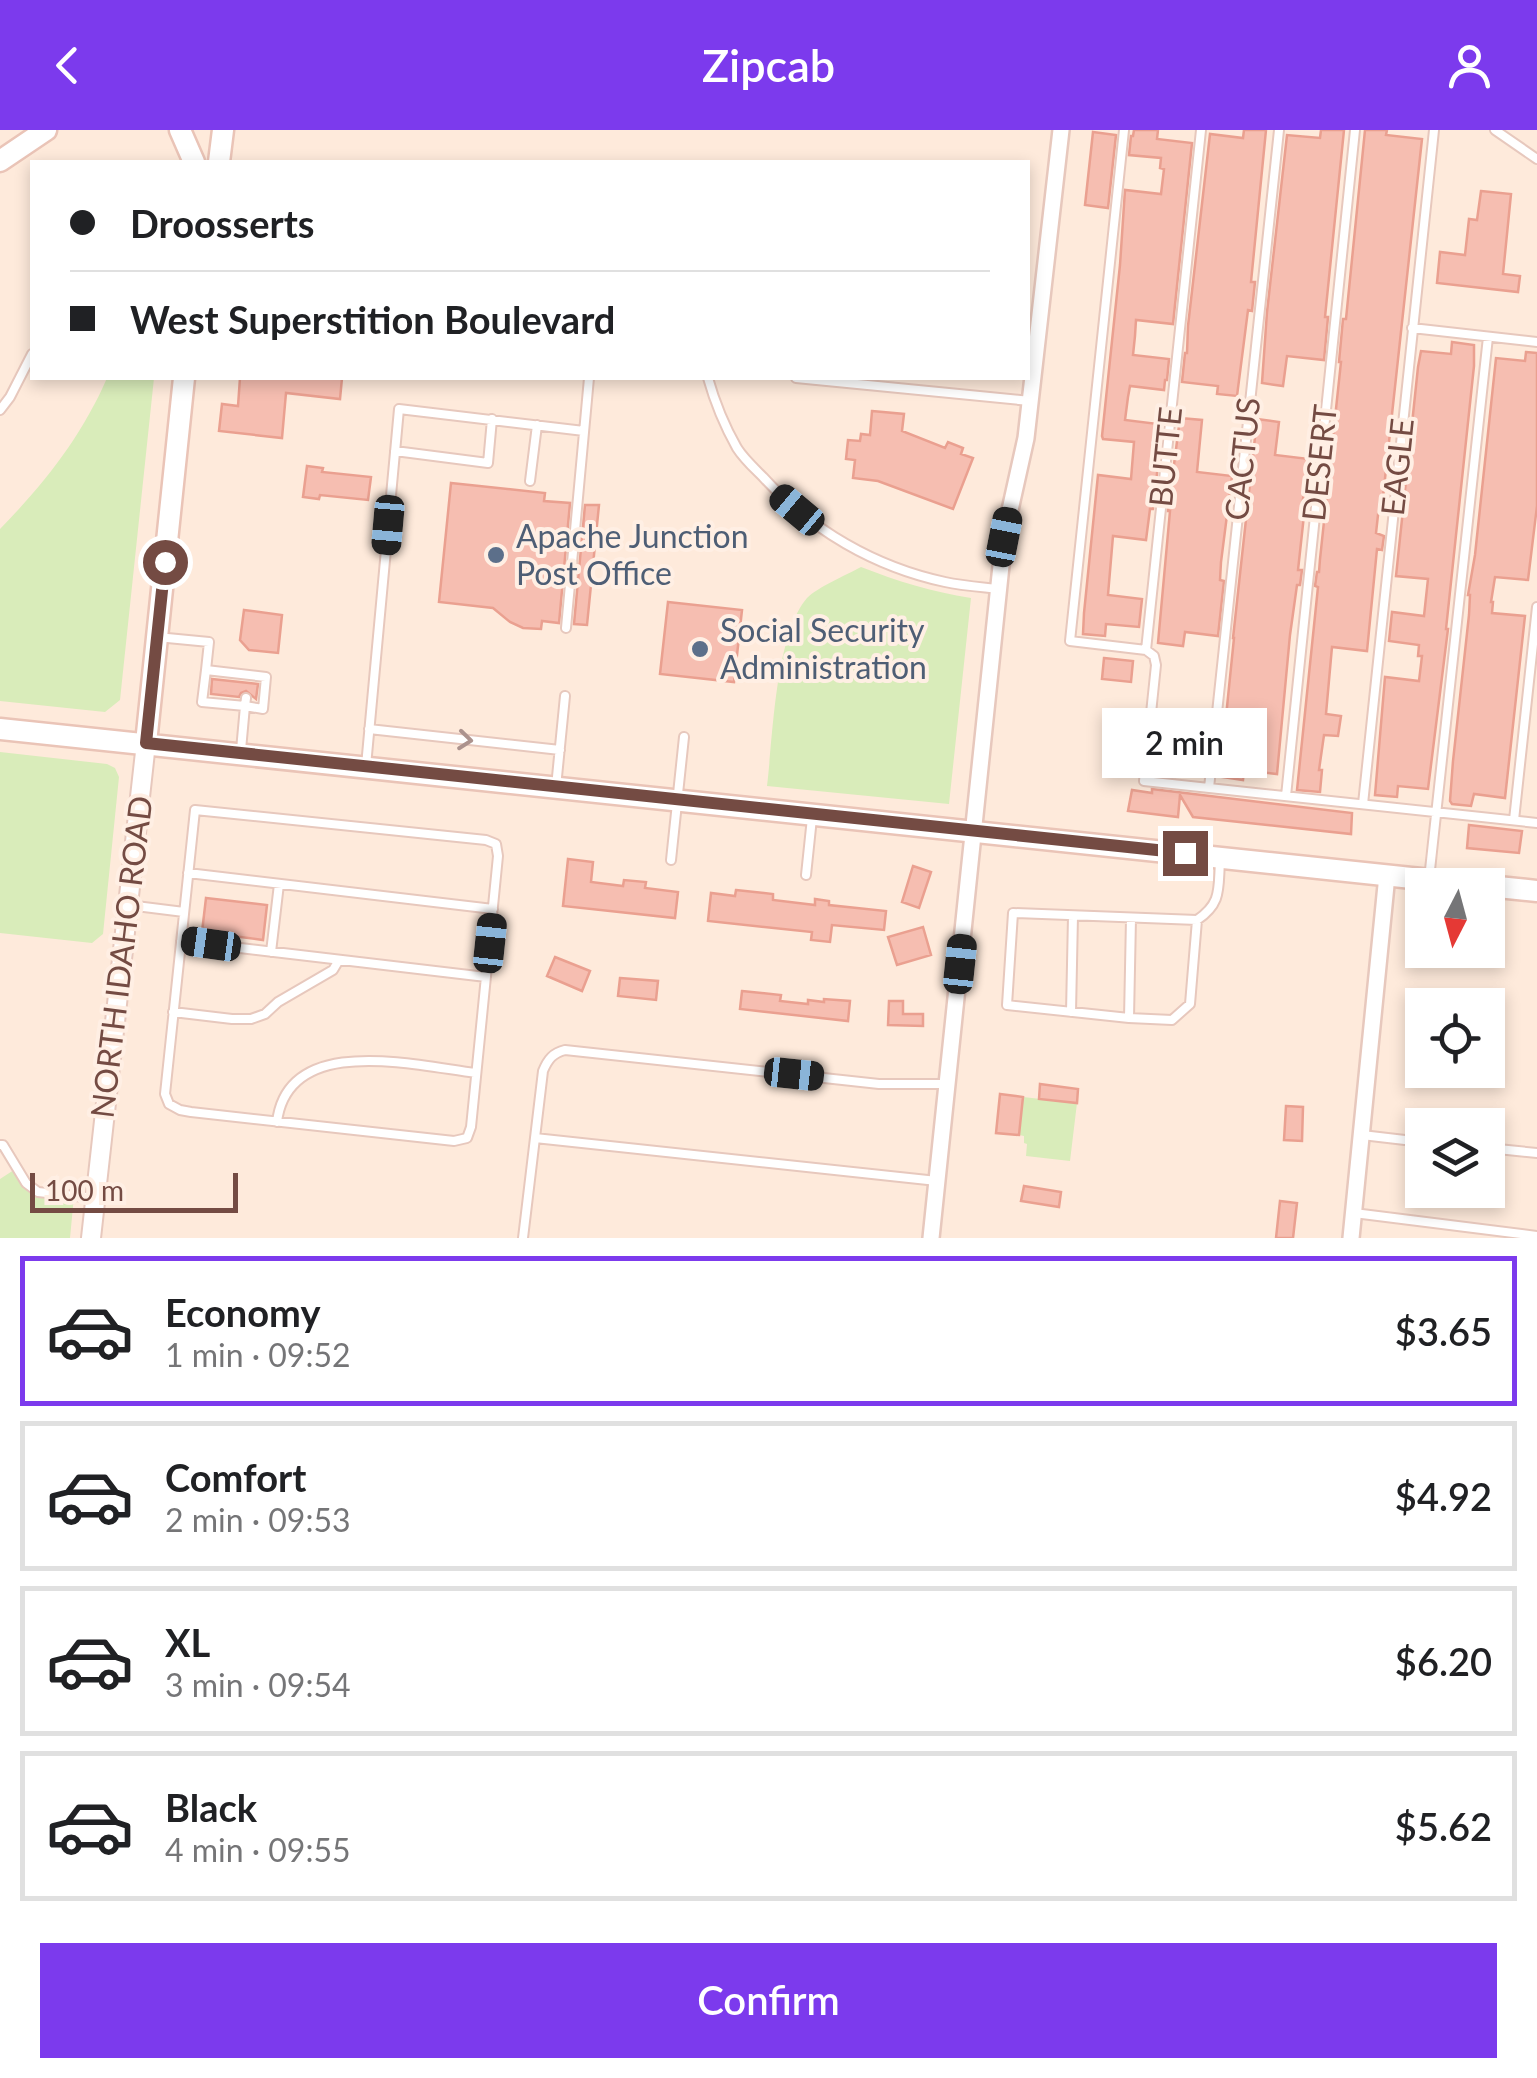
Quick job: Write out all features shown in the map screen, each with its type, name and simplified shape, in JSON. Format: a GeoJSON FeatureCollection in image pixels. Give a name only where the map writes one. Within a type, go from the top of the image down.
{"type":"FeatureCollection","features":[{"type":"Feature","properties":{"kind":"main road"},"geometry":{"type":"LineString","coordinates":[[0,162],[46,130]]}},
{"type":"Feature","properties":{"kind":"main road"},"geometry":{"type":"LineString","coordinates":[[180,130],[194,160]]}},
{"type":"Feature","properties":{"kind":"main road"},"geometry":{"type":"LineString","coordinates":[[195,160],[199,130]]}},
{"type":"Feature","properties":{"kind":"main road"},"geometry":{"type":"LineString","coordinates":[[219,160],[223,130]]}},
{"type":"Feature","properties":{"kind":"main road","name":"NORTH IDAHO ROAD"},"geometry":{"type":"LineString","coordinates":[[146,743],[184,380]]}},
{"type":"Feature","properties":{"kind":"main road"},"geometry":{"type":"LineString","coordinates":[[0,729],[1405,877]]}},
{"type":"Feature","properties":{"kind":"main road"},"geometry":{"type":"LineString","coordinates":[[1505,888],[1537,892]]}},
{"type":"Feature","properties":{"kind":"street"},"geometry":{"type":"LineString","coordinates":[[931,1238],[1004,537],[1024,458],[1032,354],[1061,130]]}},
{"type":"Feature","properties":{"kind":"street","name":"NORTH IDAHO ROAD"},"geometry":{"type":"LineString","coordinates":[[91,1238],[146,743]]}},
{"type":"Feature","properties":{"kind":"street"},"geometry":{"type":"LineString","coordinates":[[1352,1238],[1387,875]]}},
{"type":"Feature","properties":{"kind":"lane"},"geometry":{"type":"LineString","coordinates":[[1124,130],[1070,641],[1146,650]]}},
{"type":"Feature","properties":{"kind":"lane","name":"BUTTE"},"geometry":{"type":"LineString","coordinates":[[1201,130],[1146,650],[1154,656],[1156,665],[1144,780],[1209,788]]}},
{"type":"Feature","properties":{"kind":"lane","name":"CACTUS"},"geometry":{"type":"LineString","coordinates":[[1209,788],[1279,130]]}},
{"type":"Feature","properties":{"kind":"lane","name":"DESERT"},"geometry":{"type":"LineString","coordinates":[[1286,796],[1356,130]]}},
{"type":"Feature","properties":{"kind":"lane","name":"EAGLE"},"geometry":{"type":"LineString","coordinates":[[1363,804],[1434,130]]}},
{"type":"Feature","properties":{"kind":"lane"},"geometry":{"type":"LineString","coordinates":[[1495,130],[1537,159]]}},
{"type":"Feature","properties":{"kind":"lane"},"geometry":{"type":"LineString","coordinates":[[1412,328],[1537,342]]}},
{"type":"Feature","properties":{"kind":"lane"},"geometry":{"type":"LineString","coordinates":[[1431,868],[1488,337]]}},
{"type":"Feature","properties":{"kind":"lane"},"geometry":{"type":"LineString","coordinates":[[0,410],[30,358]]}},
{"type":"Feature","properties":{"kind":"lane"},"geometry":{"type":"LineString","coordinates":[[566,628],[589,380]]}},
{"type":"Feature","properties":{"kind":"lane"},"geometry":{"type":"LineString","coordinates":[[709,380],[718,410],[740,452],[780,496],[815,524],[859,552],[904,571],[998,590]]}},
{"type":"Feature","properties":{"kind":"lane"},"geometry":{"type":"LineString","coordinates":[[816,380],[1031,401]]}},
{"type":"Feature","properties":{"kind":"lane"},"geometry":{"type":"LineString","coordinates":[[366,767],[399,409],[584,431]]}},
{"type":"Feature","properties":{"kind":"lane"},"geometry":{"type":"LineString","coordinates":[[395,451],[488,463],[492,419]]}},
{"type":"Feature","properties":{"kind":"lane"},"geometry":{"type":"LineString","coordinates":[[530,481],[538,425]]}},
{"type":"Feature","properties":{"kind":"lane"},"geometry":{"type":"LineString","coordinates":[[1514,820],[1537,607]]}},
{"type":"Feature","properties":{"kind":"lane"},"geometry":{"type":"LineString","coordinates":[[157,638],[209,642],[202,702],[226,700],[263,708],[266,677],[228,677],[206,670]]}},
{"type":"Feature","properties":{"kind":"lane"},"geometry":{"type":"LineString","coordinates":[[556,787],[564,696]]}},
{"type":"Feature","properties":{"kind":"lane"},"geometry":{"type":"LineString","coordinates":[[240,754],[245,702]]}},
{"type":"Feature","properties":{"kind":"lane"},"geometry":{"type":"LineString","coordinates":[[369,729],[560,750]]}},
{"type":"Feature","properties":{"kind":"lane"},"geometry":{"type":"LineString","coordinates":[[671,860],[684,737]]}},
{"type":"Feature","properties":{"kind":"lane"},"geometry":{"type":"LineString","coordinates":[[1209,788],[1537,823]]}},
{"type":"Feature","properties":{"kind":"lane"},"geometry":{"type":"LineString","coordinates":[[195,810],[496,844],[493,909],[467,1138],[454,1140],[277,1122],[191,1112],[168,1104],[165,1094],[188,873],[195,810]]}},
{"type":"Feature","properties":{"kind":"lane"},"geometry":{"type":"LineString","coordinates":[[806,875],[813,814]]}},
{"type":"Feature","properties":{"kind":"lane"},"geometry":{"type":"LineString","coordinates":[[1197,920],[1190,1004],[1172,1020],[1007,1005],[1013,914],[1197,920],[1218,900],[1220,857]]}},
{"type":"Feature","properties":{"kind":"lane"},"geometry":{"type":"LineString","coordinates":[[188,873],[493,909]]}},
{"type":"Feature","properties":{"kind":"lane"},"geometry":{"type":"LineString","coordinates":[[272,952],[279,884]]}},
{"type":"Feature","properties":{"kind":"lane"},"geometry":{"type":"LineString","coordinates":[[128,905],[184,912]]}},
{"type":"Feature","properties":{"kind":"lane"},"geometry":{"type":"LineString","coordinates":[[1071,1012],[1074,916]]}},
{"type":"Feature","properties":{"kind":"lane"},"geometry":{"type":"LineString","coordinates":[[1129,1018],[1132,918]]}},
{"type":"Feature","properties":{"kind":"lane"},"geometry":{"type":"LineString","coordinates":[[181,940],[486,976]]}},
{"type":"Feature","properties":{"kind":"lane"},"geometry":{"type":"LineString","coordinates":[[174,1012],[232,1019],[265,1014],[278,1002],[333,970],[339,960]]}},
{"type":"Feature","properties":{"kind":"lane"},"geometry":{"type":"LineString","coordinates":[[523,1238],[546,1062],[565,1050],[879,1084],[947,1084]]}},
{"type":"Feature","properties":{"kind":"lane"},"geometry":{"type":"LineString","coordinates":[[277,1122],[290,1087],[321,1068],[344,1060],[476,1072]]}},
{"type":"Feature","properties":{"kind":"lane"},"geometry":{"type":"LineString","coordinates":[[1362,1135],[1405,1140]]}},
{"type":"Feature","properties":{"kind":"lane"},"geometry":{"type":"LineString","coordinates":[[535,1138],[937,1182]]}},
{"type":"Feature","properties":{"kind":"lane"},"geometry":{"type":"LineString","coordinates":[[0,1145],[26,1182],[38,1192],[94,1198]]}},
{"type":"Feature","properties":{"kind":"lane"},"geometry":{"type":"LineString","coordinates":[[1505,1150],[1537,1153]]}},
{"type":"Feature","properties":{"kind":"lane"},"geometry":{"type":"LineString","coordinates":[[1354,1214],[1537,1236]]}},
{"type":"Feature","properties":{"kind":"green space"},"geometry":{"type":"Polygon","coordinates":[[[106,380],[154,380],[120,700],[105,712],[0,701],[0,529],[32,495],[86,420],[106,380]]]}},
{"type":"Feature","properties":{"kind":"green space"},"geometry":{"type":"Polygon","coordinates":[[[861,567],[915,586],[971,598],[949,804],[767,786],[777,688],[796,615],[812,594],[861,567]]]}},
{"type":"Feature","properties":{"kind":"green space"},"geometry":{"type":"Polygon","coordinates":[[[0,752],[115,768],[119,777],[103,934],[92,943],[0,933],[0,752]]]}},
{"type":"Feature","properties":{"kind":"green space"},"geometry":{"type":"Polygon","coordinates":[[[1023,1097],[1077,1103],[1070,1161],[1026,1156],[1027,1144],[1024,1136],[1019,1135],[1023,1097]]]}},
{"type":"Feature","properties":{"kind":"green space"},"geometry":{"type":"Polygon","coordinates":[[[17,1168],[38,1192],[74,1196],[70,1238],[0,1238],[0,1179],[17,1168]]]}},
{"type":"Feature","properties":{"kind":"building"},"geometry":{"type":"Polygon","coordinates":[[[1134,130],[1158,130],[1157,139],[1192,143],[1173,324],[1136,320],[1133,355],[1169,359],[1167,380],[1164,390],[1130,386],[1125,420],[1158,424],[1157,438],[1161,438],[1146,540],[1113,536],[1108,595],[1142,599],[1139,627],[1106,624],[1105,636],[1083,634],[1098,475],[1131,479],[1134,442],[1102,436],[1125,190],[1161,194],[1164,169],[1160,168],[1161,158],[1129,155],[1134,130]]]}},
{"type":"Feature","properties":{"kind":"building"},"geometry":{"type":"Polygon","coordinates":[[[1244,130],[1266,130],[1251,282],[1255,282],[1252,311],[1248,310],[1237,396],[1217,394],[1218,386],[1182,382],[1210,134],[1243,138],[1244,130]]]}},
{"type":"Feature","properties":{"kind":"building"},"geometry":{"type":"Polygon","coordinates":[[[1321,130],[1344,130],[1324,360],[1287,356],[1283,386],[1262,383],[1287,135],[1320,138],[1321,130]]]}},
{"type":"Feature","properties":{"kind":"building"},"geometry":{"type":"Polygon","coordinates":[[[1365,130],[1387,130],[1386,135],[1422,139],[1376,533],[1384,536],[1382,550],[1377,549],[1367,651],[1332,647],[1326,714],[1341,716],[1338,736],[1324,735],[1320,792],[1297,790],[1318,587],[1315,586],[1365,130]]]}},
{"type":"Feature","properties":{"kind":"building"},"geometry":{"type":"Polygon","coordinates":[[[1093,132],[1116,135],[1108,208],[1085,205],[1093,132]]]}},
{"type":"Feature","properties":{"kind":"building"},"geometry":{"type":"Polygon","coordinates":[[[1481,191],[1511,194],[1503,274],[1520,276],[1518,292],[1437,283],[1440,252],[1465,255],[1469,219],[1477,220],[1481,191]]]}},
{"type":"Feature","properties":{"kind":"building"},"geometry":{"type":"Polygon","coordinates":[[[1452,342],[1474,345],[1474,366],[1428,789],[1398,786],[1397,797],[1375,795],[1385,677],[1419,681],[1422,656],[1418,656],[1419,645],[1389,641],[1392,612],[1424,616],[1428,579],[1396,576],[1418,367],[1421,351],[1451,354],[1452,342]]]}},
{"type":"Feature","properties":{"kind":"building"},"geometry":{"type":"Polygon","coordinates":[[[1526,352],[1537,353],[1537,506],[1528,580],[1495,577],[1491,602],[1492,613],[1525,616],[1505,798],[1474,794],[1471,806],[1452,804],[1468,595],[1496,358],[1525,361],[1526,352]]]}},
{"type":"Feature","properties":{"kind":"building"},"geometry":{"type":"Polygon","coordinates":[[[240,380],[342,380],[340,399],[286,393],[282,438],[219,431],[222,404],[238,406],[240,380]]]}},
{"type":"Feature","properties":{"kind":"building"},"geometry":{"type":"Polygon","coordinates":[[[872,411],[904,414],[902,431],[945,448],[948,442],[963,448],[961,454],[973,458],[953,509],[878,481],[853,478],[855,460],[846,459],[848,440],[860,441],[861,434],[870,435],[872,411]]]}},
{"type":"Feature","properties":{"kind":"building"},"geometry":{"type":"Polygon","coordinates":[[[1180,418],[1202,420],[1197,472],[1232,476],[1221,562],[1220,580],[1224,581],[1218,636],[1185,632],[1183,646],[1158,643],[1180,418]]]}},
{"type":"Feature","properties":{"kind":"building"},"geometry":{"type":"Polygon","coordinates":[[[1257,419],[1279,422],[1275,455],[1309,459],[1302,506],[1298,570],[1302,570],[1290,635],[1277,774],[1244,770],[1243,780],[1222,777],[1221,766],[1257,419]]]}},
{"type":"Feature","properties":{"kind":"building"},"geometry":{"type":"Polygon","coordinates":[[[307,466],[323,468],[322,472],[371,477],[368,500],[303,497],[307,466]]]}},
{"type":"Feature","properties":{"kind":"building","name":"Apache Junction Post Office"},"geometry":{"type":"Polygon","coordinates":[[[451,483],[545,493],[544,501],[570,503],[559,623],[542,621],[541,629],[523,628],[493,608],[439,602],[451,483]]]}},
{"type":"Feature","properties":{"kind":"building"},"geometry":{"type":"Polygon","coordinates":[[[585,505],[599,505],[587,625],[574,624],[585,505]]]}},
{"type":"Feature","properties":{"kind":"building","name":"Social Security Administration"},"geometry":{"type":"Polygon","coordinates":[[[668,602],[742,610],[734,682],[660,674],[668,602]]]}},
{"type":"Feature","properties":{"kind":"building"},"geometry":{"type":"Polygon","coordinates":[[[244,610],[282,615],[278,653],[249,650],[240,640],[244,610]]]}},
{"type":"Feature","properties":{"kind":"building"},"geometry":{"type":"Polygon","coordinates":[[[1104,658],[1133,661],[1131,682],[1102,679],[1104,658]]]}},
{"type":"Feature","properties":{"kind":"building"},"geometry":{"type":"Polygon","coordinates":[[[212,679],[258,684],[256,699],[246,691],[239,697],[211,694],[212,679]]]}},
{"type":"Feature","properties":{"kind":"building"},"geometry":{"type":"Polygon","coordinates":[[[1158,718],[1180,720],[1175,777],[1154,775],[1158,718]]]}},
{"type":"Feature","properties":{"kind":"building"},"geometry":{"type":"Polygon","coordinates":[[[1152,789],[1352,813],[1351,834],[1193,817],[1180,795],[1178,817],[1128,811],[1132,790],[1152,793],[1152,789]]]}},
{"type":"Feature","properties":{"kind":"building"},"geometry":{"type":"Polygon","coordinates":[[[1469,825],[1522,831],[1519,853],[1467,848],[1469,825]]]}},
{"type":"Feature","properties":{"kind":"building"},"geometry":{"type":"Polygon","coordinates":[[[568,859],[593,862],[591,882],[623,886],[624,880],[646,882],[645,888],[678,892],[675,918],[563,906],[568,859]]]}},
{"type":"Feature","properties":{"kind":"building"},"geometry":{"type":"Polygon","coordinates":[[[913,866],[931,872],[919,908],[902,902],[913,866]]]}},
{"type":"Feature","properties":{"kind":"building"},"geometry":{"type":"Polygon","coordinates":[[[736,890],[773,894],[773,900],[815,905],[815,899],[829,901],[829,905],[886,911],[884,930],[832,925],[830,942],[811,940],[812,932],[708,921],[711,893],[735,896],[736,890]]]}},
{"type":"Feature","properties":{"kind":"building"},"geometry":{"type":"Polygon","coordinates":[[[206,898],[267,905],[263,940],[202,932],[206,898]]]}},
{"type":"Feature","properties":{"kind":"building"},"geometry":{"type":"Polygon","coordinates":[[[923,927],[931,955],[897,965],[888,937],[923,927]]]}},
{"type":"Feature","properties":{"kind":"building"},"geometry":{"type":"Polygon","coordinates":[[[555,957],[590,971],[582,991],[547,976],[555,957]]]}},
{"type":"Feature","properties":{"kind":"building"},"geometry":{"type":"Polygon","coordinates":[[[620,978],[658,981],[656,1000],[618,996],[620,978]]]}},
{"type":"Feature","properties":{"kind":"building"},"geometry":{"type":"Polygon","coordinates":[[[742,991],[781,995],[780,1001],[808,1004],[808,1000],[850,1001],[848,1021],[740,1009],[742,991]]]}},
{"type":"Feature","properties":{"kind":"building"},"geometry":{"type":"Polygon","coordinates":[[[889,1001],[903,1001],[903,1014],[923,1014],[923,1026],[888,1025],[889,1001]]]}},
{"type":"Feature","properties":{"kind":"building"},"geometry":{"type":"Polygon","coordinates":[[[1040,1084],[1078,1089],[1077,1103],[1039,1099],[1040,1084]]]}},
{"type":"Feature","properties":{"kind":"building"},"geometry":{"type":"Polygon","coordinates":[[[1000,1094],[1023,1097],[1019,1135],[996,1133],[1000,1094]]]}},
{"type":"Feature","properties":{"kind":"building"},"geometry":{"type":"Polygon","coordinates":[[[1286,1106],[1303,1107],[1302,1141],[1284,1140],[1286,1106]]]}},
{"type":"Feature","properties":{"kind":"building"},"geometry":{"type":"Polygon","coordinates":[[[1024,1186],[1061,1192],[1059,1207],[1021,1201],[1024,1186]]]}},
{"type":"Feature","properties":{"kind":"building"},"geometry":{"type":"Polygon","coordinates":[[[1280,1201],[1297,1203],[1293,1238],[1276,1238],[1280,1201]]]}},
{"type":"Feature","properties":{"kind":"place","name":"Apache Junction Post Office"},"geometry":{"type":"Point","coordinates":[496,555]}},
{"type":"Feature","properties":{"kind":"place","name":"Social Security Administration"},"geometry":{"type":"Point","coordinates":[700,649]}},
{"type":"Feature","properties":{"kind":"route"},"geometry":{"type":"LineString","coordinates":[[165,562],[146,743],[1185,853]]}}]}
